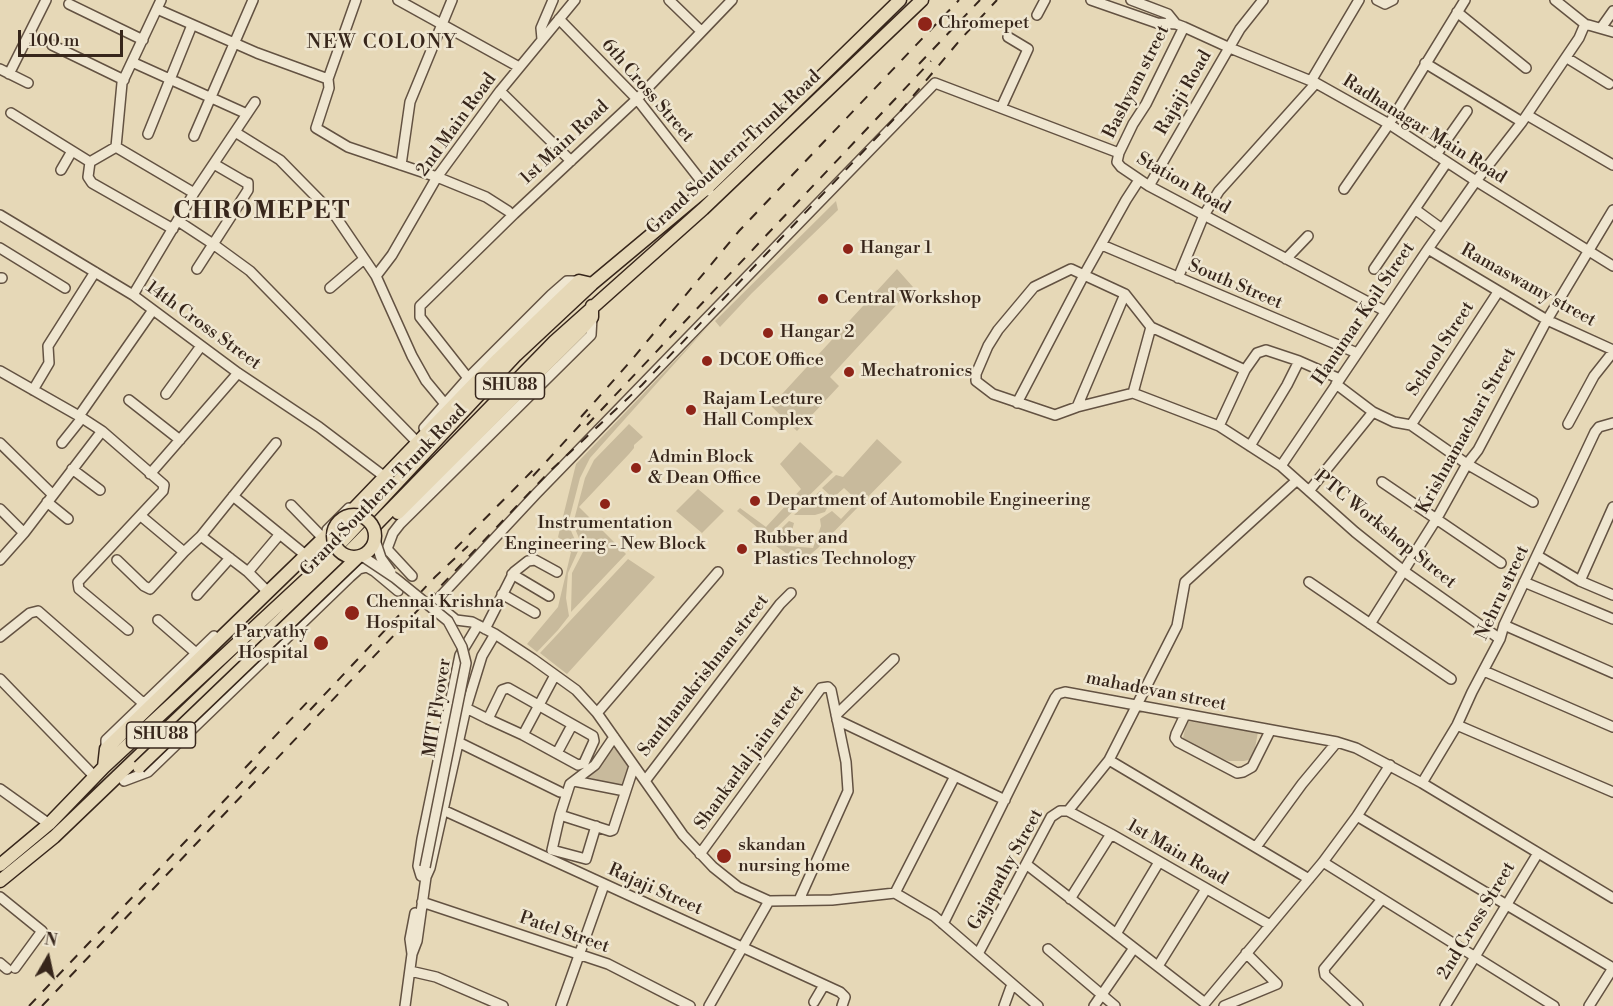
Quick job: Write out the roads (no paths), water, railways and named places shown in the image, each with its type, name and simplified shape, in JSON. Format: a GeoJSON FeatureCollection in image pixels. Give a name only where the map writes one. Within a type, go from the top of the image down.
{"type":"FeatureCollection","features":[{"type":"Feature","properties":{"kind":"main road","name":"Grand Southern Trunk Road"},"geometry":{"type":"LineString","coordinates":[[0,865],[50,824],[105,767],[310,576],[516,356],[592,284],[707,188],[900,0]]}},
{"type":"Feature","properties":{"kind":"main road","name":"Grand Southern Trunk Road"},"geometry":{"type":"LineString","coordinates":[[0,881],[118,781],[290,612],[555,341],[592,312],[922,0]]}},
{"type":"Feature","properties":{"kind":"main road"},"geometry":{"type":"LineString","coordinates":[[105,767],[109,746],[346,517],[498,359],[579,281],[592,284]]}},
{"type":"Feature","properties":{"kind":"main road"},"geometry":{"type":"LineString","coordinates":[[118,781],[139,766],[362,560],[371,550],[375,537],[580,331],[592,312]]}},
{"type":"Feature","properties":{"kind":"main road"},"geometry":{"type":"LineString","coordinates":[[346,517],[365,518],[371,523],[375,537]]}},
{"type":"Feature","properties":{"kind":"main road"},"geometry":{"type":"LineString","coordinates":[[335,527],[333,540],[340,552],[362,560]]}},
{"type":"Feature","properties":{"kind":"main road"},"geometry":{"type":"LineString","coordinates":[[290,612],[302,624]]}},
{"type":"Feature","properties":{"kind":"street"},"geometry":{"type":"LineString","coordinates":[[9,74],[46,0]]}},
{"type":"Feature","properties":{"kind":"street"},"geometry":{"type":"LineString","coordinates":[[194,136],[253,0]]}},
{"type":"Feature","properties":{"kind":"street"},"geometry":{"type":"LineString","coordinates":[[356,0],[328,79],[329,88],[316,128],[348,147],[437,177],[486,197],[508,211]]}},
{"type":"Feature","properties":{"kind":"street"},"geometry":{"type":"LineString","coordinates":[[398,0],[519,67]]}},
{"type":"Feature","properties":{"kind":"street"},"geometry":{"type":"LineString","coordinates":[[401,165],[410,102],[452,0]]}},
{"type":"Feature","properties":{"kind":"street"},"geometry":{"type":"LineString","coordinates":[[542,39],[541,28],[553,0]]}},
{"type":"Feature","properties":{"kind":"street","name":"2nd Main Road"},"geometry":{"type":"LineString","coordinates":[[376,276],[392,255],[437,177],[500,91],[575,0]]}},
{"type":"Feature","properties":{"kind":"street"},"geometry":{"type":"LineString","coordinates":[[669,0],[701,31]]}},
{"type":"Feature","properties":{"kind":"street","name":"1st Main Road"},"geometry":{"type":"LineString","coordinates":[[468,378],[420,317],[419,309],[514,214],[637,99],[732,0]]}},
{"type":"Feature","properties":{"kind":"street"},"geometry":{"type":"LineString","coordinates":[[1037,15],[1045,0]]}},
{"type":"Feature","properties":{"kind":"street"},"geometry":{"type":"LineString","coordinates":[[1091,0],[1156,23],[1180,25]]}},
{"type":"Feature","properties":{"kind":"street"},"geometry":{"type":"LineString","coordinates":[[1131,0],[1168,14],[1180,25]]}},
{"type":"Feature","properties":{"kind":"street","name":"Rajaji Road"},"geometry":{"type":"LineString","coordinates":[[1149,186],[1240,28],[1263,0]]}},
{"type":"Feature","properties":{"kind":"street"},"geometry":{"type":"LineString","coordinates":[[1178,278],[1204,215],[1219,192],[1314,82],[1359,0]]}},
{"type":"Feature","properties":{"kind":"street"},"geometry":{"type":"LineString","coordinates":[[1377,0],[1385,4],[1393,0]]}},
{"type":"Feature","properties":{"kind":"street"},"geometry":{"type":"LineString","coordinates":[[1344,189],[1389,124],[1465,0]]}},
{"type":"Feature","properties":{"kind":"street"},"geometry":{"type":"LineString","coordinates":[[1555,0],[1585,24],[1613,32]]}},
{"type":"Feature","properties":{"kind":"street"},"geometry":{"type":"LineString","coordinates":[[69,4],[142,40]]}},
{"type":"Feature","properties":{"kind":"street"},"geometry":{"type":"LineString","coordinates":[[116,147],[123,80],[159,5],[192,25],[234,44],[328,79]]}},
{"type":"Feature","properties":{"kind":"street"},"geometry":{"type":"LineString","coordinates":[[1601,28],[1613,11]]}},
{"type":"Feature","properties":{"kind":"street"},"geometry":{"type":"LineString","coordinates":[[1457,12],[1526,68]]}},
{"type":"Feature","properties":{"kind":"street","name":"6th Cross Street"},"geometry":{"type":"LineString","coordinates":[[559,19],[637,99],[714,198]]}},
{"type":"Feature","properties":{"kind":"street","name":"Hanumar Koil Street"},"geometry":{"type":"LineString","coordinates":[[1281,466],[1442,229],[1567,58],[1580,38],[1585,24]]}},
{"type":"Feature","properties":{"kind":"street"},"geometry":{"type":"LineString","coordinates":[[148,134],[192,25]]}},
{"type":"Feature","properties":{"kind":"street","name":"Radhanagar Main Road"},"geometry":{"type":"LineString","coordinates":[[1180,25],[1314,82],[1389,124],[1613,266]]}},
{"type":"Feature","properties":{"kind":"street","name":"Bashyam street"},"geometry":{"type":"LineString","coordinates":[[1119,153],[1146,104],[1180,25]]}},
{"type":"Feature","properties":{"kind":"street"},"geometry":{"type":"LineString","coordinates":[[1001,108],[1029,49],[1008,37]]}},
{"type":"Feature","properties":{"kind":"street"},"geometry":{"type":"LineString","coordinates":[[52,45],[123,80]]}},
{"type":"Feature","properties":{"kind":"street"},"geometry":{"type":"LineString","coordinates":[[1567,58],[1609,84]]}},
{"type":"Feature","properties":{"kind":"street"},"geometry":{"type":"LineString","coordinates":[[132,62],[247,114]]}},
{"type":"Feature","properties":{"kind":"street"},"geometry":{"type":"LineString","coordinates":[[1425,63],[1613,165]]}},
{"type":"Feature","properties":{"kind":"street"},"geometry":{"type":"LineString","coordinates":[[0,69],[28,83]]}},
{"type":"Feature","properties":{"kind":"street","name":"Station Road"},"geometry":{"type":"LineString","coordinates":[[478,625],[456,620],[440,607],[438,599],[536,494],[935,83],[1119,153],[1117,162],[1121,167],[1149,186],[1385,311]]}},
{"type":"Feature","properties":{"kind":"street"},"geometry":{"type":"LineString","coordinates":[[500,91],[571,161]]}},
{"type":"Feature","properties":{"kind":"street"},"geometry":{"type":"LineString","coordinates":[[133,295],[194,193],[255,102]]}},
{"type":"Feature","properties":{"kind":"street"},"geometry":{"type":"LineString","coordinates":[[1436,155],[1467,111]]}},
{"type":"Feature","properties":{"kind":"street"},"geometry":{"type":"LineString","coordinates":[[11,113],[90,162]]}},
{"type":"Feature","properties":{"kind":"street"},"geometry":{"type":"LineString","coordinates":[[235,132],[280,160],[336,217],[376,276],[426,381],[445,404]]}},
{"type":"Feature","properties":{"kind":"street"},"geometry":{"type":"LineString","coordinates":[[90,162],[116,147]]}},
{"type":"Feature","properties":{"kind":"street"},"geometry":{"type":"LineString","coordinates":[[116,147],[194,193]]}},
{"type":"Feature","properties":{"kind":"street"},"geometry":{"type":"LineString","coordinates":[[61,170],[72,151]]}},
{"type":"Feature","properties":{"kind":"street"},"geometry":{"type":"LineString","coordinates":[[90,162],[88,177],[92,183],[213,244],[250,271],[414,439]]}},
{"type":"Feature","properties":{"kind":"street"},"geometry":{"type":"LineString","coordinates":[[1374,269],[1447,162]]}},
{"type":"Feature","properties":{"kind":"street"},"geometry":{"type":"LineString","coordinates":[[197,269],[246,194],[248,186],[245,182],[214,165]]}},
{"type":"Feature","properties":{"kind":"street"},"geometry":{"type":"LineString","coordinates":[[1017,403],[1084,275],[1139,180]]}},
{"type":"Feature","properties":{"kind":"street"},"geometry":{"type":"LineString","coordinates":[[1416,210],[1442,229]]}},
{"type":"Feature","properties":{"kind":"street","name":"Krishnamachari Street"},"geometry":{"type":"LineString","coordinates":[[1371,624],[1405,572],[1467,464],[1478,450],[1547,320],[1613,210]]}},
{"type":"Feature","properties":{"kind":"street","name":"14th Cross Street"},"geometry":{"type":"LineString","coordinates":[[0,215],[133,295],[238,373],[319,427],[381,474]]}},
{"type":"Feature","properties":{"kind":"street"},"geometry":{"type":"LineString","coordinates":[[1286,259],[1308,236]]}},
{"type":"Feature","properties":{"kind":"street","name":"South Street"},"geometry":{"type":"LineString","coordinates":[[1102,245],[1357,354]]}},
{"type":"Feature","properties":{"kind":"street"},"geometry":{"type":"LineString","coordinates":[[0,248],[65,288]]}},
{"type":"Feature","properties":{"kind":"street","name":"Ramaswamy street"},"geometry":{"type":"LineString","coordinates":[[1428,249],[1547,320],[1613,351]]}},
{"type":"Feature","properties":{"kind":"street"},"geometry":{"type":"LineString","coordinates":[[330,288],[364,259]]}},
{"type":"Feature","properties":{"kind":"street"},"geometry":{"type":"LineString","coordinates":[[1151,327],[1133,393],[1055,415],[993,394],[976,381],[976,374],[988,346],[1034,286],[1071,269],[1125,294],[1151,327],[1245,370]]}},
{"type":"Feature","properties":{"kind":"street"},"geometry":{"type":"LineString","coordinates":[[33,390],[49,363],[48,346],[95,272]]}},
{"type":"Feature","properties":{"kind":"street"},"geometry":{"type":"LineString","coordinates":[[109,746],[106,740],[321,536],[414,439],[468,378],[567,281],[579,281]]}},
{"type":"Feature","properties":{"kind":"street","name":"School Street"},"geometry":{"type":"LineString","coordinates":[[1411,424],[1498,292]]}},
{"type":"Feature","properties":{"kind":"street"},"geometry":{"type":"LineString","coordinates":[[1077,407],[1125,294]]}},
{"type":"Feature","properties":{"kind":"street"},"geometry":{"type":"LineString","coordinates":[[63,443],[153,310]]}},
{"type":"Feature","properties":{"kind":"street"},"geometry":{"type":"LineString","coordinates":[[118,781],[148,772],[272,657],[302,624],[359,569],[362,560],[387,549],[393,533],[400,524],[591,335],[592,312]]}},
{"type":"Feature","properties":{"kind":"street"},"geometry":{"type":"LineString","coordinates":[[166,394],[201,345]]}},
{"type":"Feature","properties":{"kind":"street"},"geometry":{"type":"LineString","coordinates":[[1219,426],[1245,370],[1257,353],[1266,350],[1299,361],[1338,382],[1373,412],[1394,422],[1411,424],[1467,464],[1533,502]]}},
{"type":"Feature","properties":{"kind":"street"},"geometry":{"type":"LineString","coordinates":[[1568,424],[1594,376],[1613,351]]}},
{"type":"Feature","properties":{"kind":"street"},"geometry":{"type":"LineString","coordinates":[[1250,446],[1299,361]]}},
{"type":"Feature","properties":{"kind":"street"},"geometry":{"type":"LineString","coordinates":[[150,474],[238,373]]}},
{"type":"Feature","properties":{"kind":"street"},"geometry":{"type":"LineString","coordinates":[[2,376],[33,390],[102,431],[164,487],[141,516],[78,582],[78,586],[128,630]]}},
{"type":"Feature","properties":{"kind":"street","name":"PTC Workshop Street"},"geometry":{"type":"LineString","coordinates":[[1133,393],[1219,426],[1281,466],[1405,572],[1500,639]]}},
{"type":"Feature","properties":{"kind":"street"},"geometry":{"type":"LineString","coordinates":[[129,400],[180,440]]}},
{"type":"Feature","properties":{"kind":"street"},"geometry":{"type":"LineString","coordinates":[[1309,491],[1373,412]]}},
{"type":"Feature","properties":{"kind":"street","name":"Nehru street"},"geometry":{"type":"LineString","coordinates":[[1422,783],[1457,725],[1500,639],[1504,625],[1595,432],[1599,427],[1613,423]]}},
{"type":"Feature","properties":{"kind":"street"},"geometry":{"type":"LineString","coordinates":[[0,560],[24,533],[102,431]]}},
{"type":"Feature","properties":{"kind":"street"},"geometry":{"type":"LineString","coordinates":[[0,443],[68,519]]}},
{"type":"Feature","properties":{"kind":"street"},"geometry":{"type":"LineString","coordinates":[[117,560],[150,589],[201,536],[276,443]]}},
{"type":"Feature","properties":{"kind":"street"},"geometry":{"type":"LineString","coordinates":[[72,469],[100,490]]}},
{"type":"Feature","properties":{"kind":"street","name":"Gajapathy Street"},"geometry":{"type":"LineString","coordinates":[[978,954],[1052,817],[1060,811],[1068,811],[1109,760],[1177,626],[1185,582],[1296,481]]}},
{"type":"Feature","properties":{"kind":"street"},"geometry":{"type":"LineString","coordinates":[[1382,482],[1501,563]]}},
{"type":"Feature","properties":{"kind":"street"},"geometry":{"type":"LineString","coordinates":[[232,496],[303,553]]}},
{"type":"Feature","properties":{"kind":"street"},"geometry":{"type":"LineString","coordinates":[[291,505],[321,536]]}},
{"type":"Feature","properties":{"kind":"street"},"geometry":{"type":"LineString","coordinates":[[1581,581],[1613,507]]}},
{"type":"Feature","properties":{"kind":"street"},"geometry":{"type":"LineString","coordinates":[[0,509],[24,533]]}},
{"type":"Feature","properties":{"kind":"street"},"geometry":{"type":"LineString","coordinates":[[141,516],[184,552]]}},
{"type":"Feature","properties":{"kind":"street"},"geometry":{"type":"LineString","coordinates":[[249,572],[280,534]]}},
{"type":"Feature","properties":{"kind":"street"},"geometry":{"type":"LineString","coordinates":[[201,536],[249,572],[265,589]]}},
{"type":"Feature","properties":{"kind":"street","name":"MIT Flyover"},"geometry":{"type":"LineString","coordinates":[[375,537],[381,558],[395,578]]}},
{"type":"Feature","properties":{"kind":"street"},"geometry":{"type":"LineString","coordinates":[[387,549],[412,576]]}},
{"type":"Feature","properties":{"kind":"street"},"geometry":{"type":"LineString","coordinates":[[1538,556],[1581,581],[1613,595]]}},
{"type":"Feature","properties":{"kind":"street"},"geometry":{"type":"LineString","coordinates":[[197,595],[230,558]]}},
{"type":"Feature","properties":{"kind":"street"},"geometry":{"type":"LineString","coordinates":[[362,560],[398,591]]}},
{"type":"Feature","properties":{"kind":"street","name":"MIT Flyover"},"geometry":{"type":"LineString","coordinates":[[362,560],[395,578],[448,621],[462,647],[465,663],[424,873]]}},
{"type":"Feature","properties":{"kind":"street"},"geometry":{"type":"LineString","coordinates":[[405,1006],[422,902],[424,873],[418,866],[422,839],[460,655],[478,625],[502,594],[512,574],[531,560],[537,560],[557,572]]}},
{"type":"Feature","properties":{"kind":"street"},"geometry":{"type":"LineString","coordinates":[[597,713],[718,572]]}},
{"type":"Feature","properties":{"kind":"street"},"geometry":{"type":"LineString","coordinates":[[512,574],[549,596]]}},
{"type":"Feature","properties":{"kind":"street"},"geometry":{"type":"LineString","coordinates":[[1309,582],[1451,679]]}},
{"type":"Feature","properties":{"kind":"street"},"geometry":{"type":"LineString","coordinates":[[1524,582],[1613,619]]}},
{"type":"Feature","properties":{"kind":"street","name":"Santhanakrishnan street"},"geometry":{"type":"LineString","coordinates":[[645,781],[780,604],[791,593]]}},
{"type":"Feature","properties":{"kind":"street"},"geometry":{"type":"LineString","coordinates":[[502,594],[535,613]]}},
{"type":"Feature","properties":{"kind":"street"},"geometry":{"type":"LineString","coordinates":[[0,637],[30,614],[38,611],[144,703]]}},
{"type":"Feature","properties":{"kind":"street"},"geometry":{"type":"LineString","coordinates":[[158,620],[196,653]]}},
{"type":"Feature","properties":{"kind":"street"},"geometry":{"type":"LineString","coordinates":[[478,625],[495,634],[576,690],[597,713],[683,836],[713,867],[738,887],[769,901],[832,900],[896,893],[943,924],[1038,1006]]}},
{"type":"Feature","properties":{"kind":"street"},"geometry":{"type":"LineString","coordinates":[[1504,625],[1613,673]]}},
{"type":"Feature","properties":{"kind":"street"},"geometry":{"type":"LineString","coordinates":[[412,954],[410,939],[424,873],[430,868],[466,708],[482,656],[495,634]]}},
{"type":"Feature","properties":{"kind":"street"},"geometry":{"type":"LineString","coordinates":[[836,717],[894,659]]}},
{"type":"Feature","properties":{"kind":"street"},"geometry":{"type":"LineString","coordinates":[[1484,671],[1613,727]]}},
{"type":"Feature","properties":{"kind":"street"},"geometry":{"type":"LineString","coordinates":[[523,735],[555,675]]}},
{"type":"Feature","properties":{"kind":"street"},"geometry":{"type":"LineString","coordinates":[[0,679],[95,777]]}},
{"type":"Feature","properties":{"kind":"street","name":"Shankarlal jain street"},"geometry":{"type":"LineString","coordinates":[[700,854],[821,688],[829,687],[836,717]]}},
{"type":"Feature","properties":{"kind":"street"},"geometry":{"type":"LineString","coordinates":[[466,708],[578,765],[584,763],[594,738],[504,688],[488,719]]}},
{"type":"Feature","properties":{"kind":"street","name":"mahadevan street"},"geometry":{"type":"LineString","coordinates":[[943,924],[1058,694],[1065,692],[1337,742],[1356,748],[1422,783],[1613,898]]}},
{"type":"Feature","properties":{"kind":"street"},"geometry":{"type":"LineString","coordinates":[[1185,715],[1176,734],[1178,742],[1237,773],[1252,767],[1270,731]]}},
{"type":"Feature","properties":{"kind":"street"},"geometry":{"type":"LineString","coordinates":[[836,717],[1005,800]]}},
{"type":"Feature","properties":{"kind":"street"},"geometry":{"type":"LineString","coordinates":[[799,900],[847,794],[846,762],[836,717]]}},
{"type":"Feature","properties":{"kind":"street"},"geometry":{"type":"LineString","coordinates":[[557,753],[572,724]]}},
{"type":"Feature","properties":{"kind":"street"},"geometry":{"type":"LineString","coordinates":[[1457,725],[1613,792]]}},
{"type":"Feature","properties":{"kind":"street"},"geometry":{"type":"LineString","coordinates":[[596,826],[586,859],[553,851],[560,815],[570,784],[595,765],[614,737]]}},
{"type":"Feature","properties":{"kind":"street"},"geometry":{"type":"LineString","coordinates":[[458,742],[560,792]]}},
{"type":"Feature","properties":{"kind":"street"},"geometry":{"type":"LineString","coordinates":[[1256,847],[1302,784],[1337,742]]}},
{"type":"Feature","properties":{"kind":"street"},"geometry":{"type":"LineString","coordinates":[[1109,760],[1309,879]]}},
{"type":"Feature","properties":{"kind":"street"},"geometry":{"type":"LineString","coordinates":[[1026,864],[1207,1004],[1269,924],[1323,862],[1357,816],[1390,765]]}},
{"type":"Feature","properties":{"kind":"street"},"geometry":{"type":"LineString","coordinates":[[560,815],[613,830],[634,766]]}},
{"type":"Feature","properties":{"kind":"street"},"geometry":{"type":"LineString","coordinates":[[896,893],[955,776]]}},
{"type":"Feature","properties":{"kind":"street"},"geometry":{"type":"LineString","coordinates":[[574,781],[626,791]]}},
{"type":"Feature","properties":{"kind":"street"},"geometry":{"type":"LineString","coordinates":[[0,789],[50,824]]}},
{"type":"Feature","properties":{"kind":"street","name":"Rajaji Street"},"geometry":{"type":"LineString","coordinates":[[443,810],[824,985],[845,997],[842,1006]]}},
{"type":"Feature","properties":{"kind":"street","name":"1st Main Road"},"geometry":{"type":"LineString","coordinates":[[1068,811],[1269,924]]}},
{"type":"Feature","properties":{"kind":"street"},"geometry":{"type":"LineString","coordinates":[[1357,816],[1613,968],[1589,1006]]}},
{"type":"Feature","properties":{"kind":"street"},"geometry":{"type":"LineString","coordinates":[[1070,899],[1110,834]]}},
{"type":"Feature","properties":{"kind":"street","name":"2nd Cross Street"},"geometry":{"type":"LineString","coordinates":[[1445,1006],[1538,853]]}},
{"type":"Feature","properties":{"kind":"street"},"geometry":{"type":"LineString","coordinates":[[1116,934],[1159,862]]}},
{"type":"Feature","properties":{"kind":"street"},"geometry":{"type":"LineString","coordinates":[[1323,862],[1554,1006]]}},
{"type":"Feature","properties":{"kind":"street"},"geometry":{"type":"LineString","coordinates":[[561,1006],[604,885]]}},
{"type":"Feature","properties":{"kind":"street"},"geometry":{"type":"LineString","coordinates":[[1158,966],[1206,889]]}},
{"type":"Feature","properties":{"kind":"street"},"geometry":{"type":"LineString","coordinates":[[0,897],[42,931],[7,967]]}},
{"type":"Feature","properties":{"kind":"street"},"geometry":{"type":"LineString","coordinates":[[1358,1006],[1325,975],[1324,969],[1382,899]]}},
{"type":"Feature","properties":{"kind":"street"},"geometry":{"type":"LineString","coordinates":[[709,1006],[769,901]]}},
{"type":"Feature","properties":{"kind":"street","name":"Patel Street"},"geometry":{"type":"LineString","coordinates":[[422,902],[608,964],[690,1006]]}},
{"type":"Feature","properties":{"kind":"street"},"geometry":{"type":"LineString","coordinates":[[1094,1006],[1134,948]]}},
{"type":"Feature","properties":{"kind":"street"},"geometry":{"type":"LineString","coordinates":[[1048,949],[1115,1006]]}},
{"type":"Feature","properties":{"kind":"street"},"geometry":{"type":"LineString","coordinates":[[1224,1006],[1277,984],[1246,953]]}},
{"type":"Feature","properties":{"kind":"street"},"geometry":{"type":"LineString","coordinates":[[410,970],[436,977],[503,1006]]}},
{"type":"Feature","properties":{"kind":"street"},"geometry":{"type":"LineString","coordinates":[[1004,1006],[1012,984]]}},
{"type":"Feature","properties":{"kind":"street"},"geometry":{"type":"LineString","coordinates":[[814,1002],[824,985]]}},
{"type":"Feature","properties":{"kind":"railway"},"geometry":{"type":"LineString","coordinates":[[581,417],[739,231],[959,0]]}},
{"type":"Feature","properties":{"kind":"railway"},"geometry":{"type":"LineString","coordinates":[[919,64],[980,0]]}},
{"type":"Feature","properties":{"kind":"railway"},"geometry":{"type":"LineString","coordinates":[[42,1006],[549,472],[642,385],[893,120],[997,0]]}},
{"type":"Feature","properties":{"kind":"railway"},"geometry":{"type":"LineString","coordinates":[[587,425],[931,61]]}},
{"type":"Feature","properties":{"kind":"railway"},"geometry":{"type":"LineString","coordinates":[[533,476],[590,414]]}},
{"type":"Feature","properties":{"kind":"railway"},"geometry":{"type":"LineString","coordinates":[[455,549],[537,466]]}},
{"type":"Feature","properties":{"kind":"railway"},"geometry":{"type":"LineString","coordinates":[[310,710],[435,577],[468,546]]}},
{"type":"Feature","properties":{"kind":"railway"},"geometry":{"type":"LineString","coordinates":[[245,768],[313,696]]}},
{"type":"Feature","properties":{"kind":"railway"},"geometry":{"type":"LineString","coordinates":[[29,1006],[258,765]]}},
{"type":"Feature","properties":{"kind":"place","name":"Chromepet"},"geometry":{"type":"Point","coordinates":[925,24]}},
{"type":"Feature","properties":{"kind":"place","name":"Hangar 1"},"geometry":{"type":"Point","coordinates":[848,249]}},
{"type":"Feature","properties":{"kind":"place","name":"Central Workshop"},"geometry":{"type":"Point","coordinates":[823,299]}},
{"type":"Feature","properties":{"kind":"place","name":"Hangar 2"},"geometry":{"type":"Point","coordinates":[768,333]}},
{"type":"Feature","properties":{"kind":"place","name":"DCOE Office"},"geometry":{"type":"Point","coordinates":[707,361]}},
{"type":"Feature","properties":{"kind":"place","name":"Mechatronics"},"geometry":{"type":"Point","coordinates":[849,372]}},
{"type":"Feature","properties":{"kind":"place","name":"Rajam Lecture Hall Complex"},"geometry":{"type":"Point","coordinates":[691,410]}},
{"type":"Feature","properties":{"kind":"place","name":"Admin Block & Dean Office"},"geometry":{"type":"Point","coordinates":[636,468]}},
{"type":"Feature","properties":{"kind":"place","name":"Department of Automobile Engineering"},"geometry":{"type":"Point","coordinates":[755,501]}},
{"type":"Feature","properties":{"kind":"place","name":"Instrumentation Engineering - New Block"},"geometry":{"type":"Point","coordinates":[605,504]}},
{"type":"Feature","properties":{"kind":"place","name":"Rubber and Plastics Technology"},"geometry":{"type":"Point","coordinates":[742,549]}},
{"type":"Feature","properties":{"kind":"place","name":"Chennai Krishna Hospital"},"geometry":{"type":"Point","coordinates":[352,613]}},
{"type":"Feature","properties":{"kind":"place","name":"Parvathy Hospital"},"geometry":{"type":"Point","coordinates":[321,643]}},
{"type":"Feature","properties":{"kind":"place","name":"skandan nursing home"},"geometry":{"type":"Point","coordinates":[724,856]}},
{"type":"Feature","properties":{"kind":"district","name":"NEW COLONY"},"geometry":{"type":"Point","coordinates":[382,43]}},
{"type":"Feature","properties":{"kind":"district","name":"CHROMEPET"},"geometry":{"type":"Point","coordinates":[262,212]}}]}
